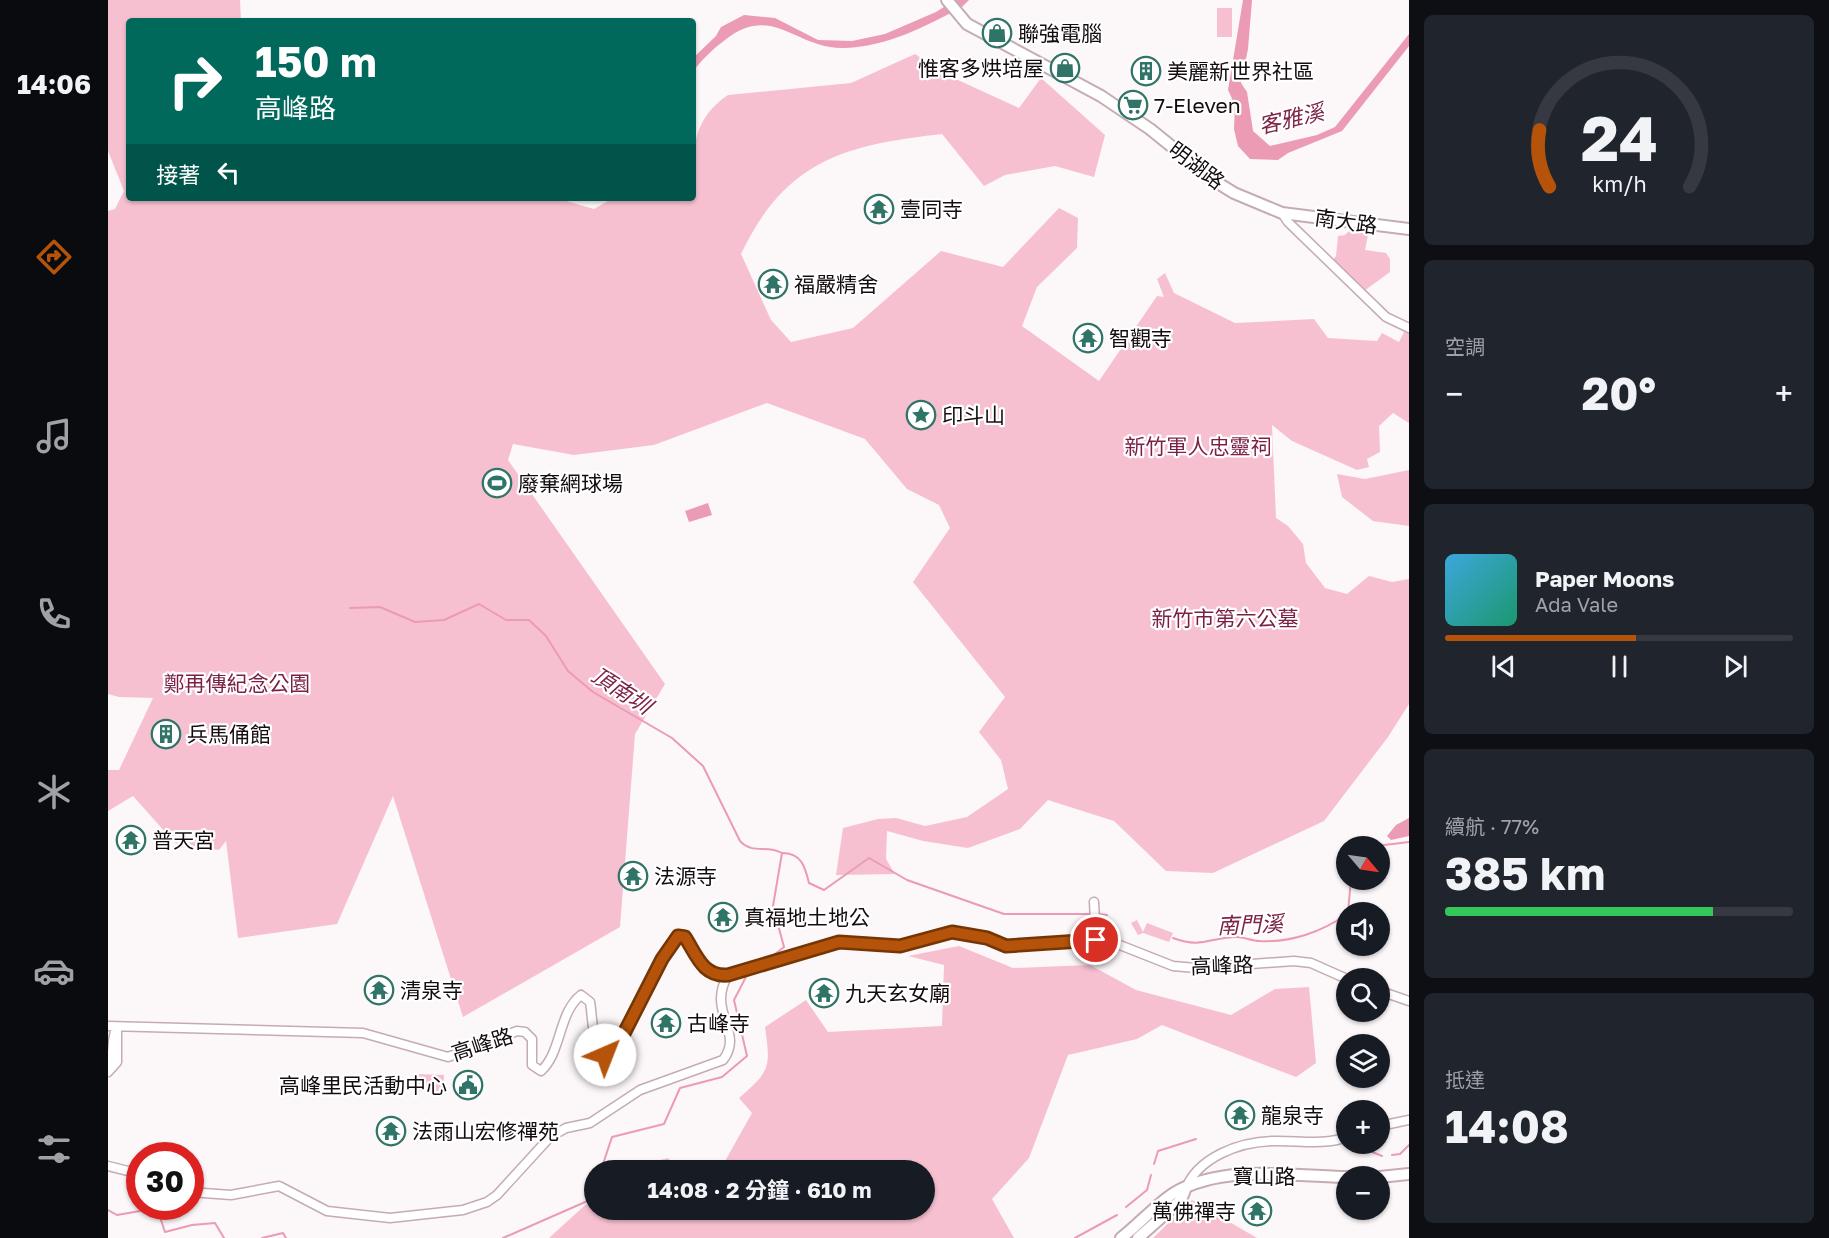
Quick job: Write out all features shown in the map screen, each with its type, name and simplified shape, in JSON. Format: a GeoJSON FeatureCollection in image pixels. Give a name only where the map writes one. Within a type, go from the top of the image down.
{"type":"FeatureCollection","features":[{"type":"Feature","properties":{"kind":"main road","name":"明湖路"},"geometry":{"type":"LineString","coordinates":[[947,0],[967,24],[1101,96],[1150,129],[1213,180],[1234,193],[1282,213]]}},
{"type":"Feature","properties":{"kind":"main road","name":"南大路"},"geometry":{"type":"LineString","coordinates":[[1282,213],[1409,229]]}},
{"type":"Feature","properties":{"kind":"main road","name":"寶山路"},"geometry":{"type":"LineString","coordinates":[[1121,1238],[1174,1192],[1185,1190],[1201,1181],[1232,1174],[1336,1177]]}},
{"type":"Feature","properties":{"kind":"main road"},"geometry":{"type":"LineString","coordinates":[[1390,1176],[1409,1174]]}},
{"type":"Feature","properties":{"kind":"main road","name":"寶山路"},"geometry":{"type":"LineString","coordinates":[[1138,1238],[1181,1200],[1185,1190]]}},
{"type":"Feature","properties":{"kind":"street","name":"明湖路"},"geometry":{"type":"LineString","coordinates":[[1282,213],[1288,222],[1386,317],[1409,328]]}},
{"type":"Feature","properties":{"kind":"street"},"geometry":{"type":"LineString","coordinates":[[1094,902],[1096,940]]}},
{"type":"Feature","properties":{"kind":"street","name":"高峰路"},"geometry":{"type":"LineString","coordinates":[[112,1027],[363,1033],[448,1057],[518,1030],[525,1032],[532,1039],[532,1065],[541,1071],[550,1059],[569,1012],[581,995],[590,1002],[595,1037],[600,1050],[605,1055],[614,1053],[662,959],[678,936],[685,937],[711,975],[728,975],[839,942],[900,946],[952,932],[987,938],[1006,946],[1107,940],[1173,966],[1196,968],[1294,961],[1311,963],[1336,974]]}},
{"type":"Feature","properties":{"kind":"street"},"geometry":{"type":"LineString","coordinates":[[204,1193],[231,1196],[279,1186],[327,1211],[390,1218],[476,1206],[497,1195],[550,1137],[566,1128],[590,1123],[640,1090],[723,1060],[730,1052],[731,1042],[719,1001],[720,988],[728,975]]}},
{"type":"Feature","properties":{"kind":"street"},"geometry":{"type":"LineString","coordinates":[[1390,994],[1409,1001]]}},
{"type":"Feature","properties":{"kind":"street"},"geometry":{"type":"LineString","coordinates":[[108,1066],[111,1061],[112,1027]]}},
{"type":"Feature","properties":{"kind":"street"},"geometry":{"type":"LineString","coordinates":[[108,1072],[117,1062],[112,1027]]}},
{"type":"Feature","properties":{"kind":"street"},"geometry":{"type":"LineString","coordinates":[[1390,1124],[1409,1119]]}},
{"type":"Feature","properties":{"kind":"street"},"geometry":{"type":"LineString","coordinates":[[1185,1190],[1190,1176],[1223,1152],[1272,1141],[1309,1143],[1336,1139]]}},
{"type":"Feature","properties":{"kind":"street"},"geometry":{"type":"LineString","coordinates":[[108,1166],[126,1170]]}},
{"type":"Feature","properties":{"kind":"green space"},"geometry":{"type":"Polygon","coordinates":[[[108,0],[240,0],[241,18],[126,18],[126,201],[566,201],[594,209],[608,201],[696,201],[696,140],[706,116],[728,95],[851,83],[915,54],[947,75],[1019,108],[1041,78],[1105,135],[1094,177],[1055,166],[1005,175],[984,186],[942,134],[876,144],[822,163],[799,178],[778,197],[759,222],[741,254],[771,320],[791,342],[853,328],[941,251],[1003,267],[1059,208],[1078,218],[1077,248],[1037,287],[1022,326],[1099,381],[1157,296],[1164,297],[1157,279],[1165,273],[1174,293],[1235,323],[1314,319],[1328,338],[1377,341],[1382,333],[1399,342],[1404,332],[1409,333],[1409,423],[1393,413],[1379,426],[1380,452],[1367,459],[1369,467],[1357,470],[1292,441],[1272,425],[1276,518],[1288,526],[1303,544],[1306,563],[1325,588],[1347,594],[1369,576],[1392,582],[1409,579],[1409,704],[1388,737],[1324,821],[1213,873],[1166,871],[1114,821],[1048,800],[1020,829],[968,848],[923,841],[887,831],[886,859],[895,874],[836,875],[843,828],[878,819],[896,818],[925,826],[967,817],[1008,789],[1001,760],[979,732],[1005,697],[913,582],[950,528],[939,505],[907,489],[865,439],[767,403],[654,445],[574,455],[513,444],[508,460],[665,684],[635,734],[620,927],[463,1017],[393,796],[337,924],[238,938],[226,841],[219,850],[175,843],[133,796],[108,811],[108,770],[119,770],[153,698],[119,697],[108,694],[108,211],[115,209],[124,191],[108,151],[108,0]]]}},
{"type":"Feature","properties":{"kind":"green space"},"geometry":{"type":"Polygon","coordinates":[[[1217,8],[1232,8],[1232,37],[1217,37],[1217,8]]]}},
{"type":"Feature","properties":{"kind":"green space"},"geometry":{"type":"Polygon","coordinates":[[[1353,227],[1369,230],[1365,250],[1386,253],[1390,259],[1390,272],[1364,291],[1332,261],[1336,256],[1338,236],[1345,235],[1353,227]]]}},
{"type":"Feature","properties":{"kind":"green space"},"geometry":{"type":"Polygon","coordinates":[[[1409,470],[1409,526],[1373,521],[1342,497],[1337,474],[1365,479],[1409,470]]]}},
{"type":"Feature","properties":{"kind":"green space"},"geometry":{"type":"Polygon","coordinates":[[[1137,920],[1143,932],[1147,923],[1173,933],[1169,942],[1143,933],[1138,935],[1131,923],[1137,920]]]}},
{"type":"Feature","properties":{"kind":"green space"},"geometry":{"type":"Polygon","coordinates":[[[959,946],[1013,968],[1090,965],[1136,990],[1231,1015],[1275,989],[1309,987],[1316,1063],[1296,1077],[1162,1025],[1137,1039],[1068,1055],[1029,1158],[992,1199],[1014,1238],[549,1238],[584,1206],[584,1220],[935,1220],[935,1160],[726,1160],[752,1113],[739,1098],[757,1081],[766,1068],[768,1052],[765,1027],[806,1000],[828,1032],[942,1026],[944,965],[908,956],[959,946]]]}},
{"type":"Feature","properties":{"kind":"green space"},"geometry":{"type":"Polygon","coordinates":[[[416,1074],[444,1075],[443,1092],[415,1091],[416,1074]]]}},
{"type":"Feature","properties":{"kind":"green space"},"geometry":{"type":"Polygon","coordinates":[[[1192,1200],[1257,1238],[1153,1238],[1192,1200]]]}},
{"type":"Feature","properties":{"kind":"shaded area"},"geometry":{"type":"Polygon","coordinates":[[[955,0],[969,0],[961,8],[891,39],[876,44],[845,48],[828,47],[771,26],[757,26],[742,30],[725,40],[696,68],[696,55],[716,36],[721,27],[744,15],[775,18],[818,40],[852,41],[885,34],[936,12],[955,0]]]}},
{"type":"Feature","properties":{"kind":"shaded area","name":"客雅溪"},"geometry":{"type":"Polygon","coordinates":[[[1243,0],[1252,0],[1248,49],[1241,83],[1247,92],[1253,131],[1270,146],[1317,135],[1335,127],[1409,34],[1409,46],[1342,131],[1288,153],[1278,160],[1250,159],[1238,146],[1234,129],[1235,105],[1228,90],[1243,0]]]}},
{"type":"Feature","properties":{"kind":"shaded area"},"geometry":{"type":"Polygon","coordinates":[[[708,503],[712,515],[689,522],[685,511],[708,503]]]}},
{"type":"Feature","properties":{"kind":"shaded area"},"geometry":{"type":"Polygon","coordinates":[[[1409,818],[1409,836],[1391,840],[1390,836],[1387,836],[1396,825],[1409,818]]]}},
{"type":"Feature","properties":{"kind":"waterway","name":"頂南圳"},"geometry":{"type":"LineString","coordinates":[[350,608],[380,607],[415,622],[444,620],[479,604],[506,620],[529,620],[546,636],[568,671],[593,692],[672,738],[703,766],[740,841],[750,848],[771,849],[782,853]]}},
{"type":"Feature","properties":{"kind":"waterway","name":"南門溪"},"geometry":{"type":"LineString","coordinates":[[1390,844],[1409,842]]}},
{"type":"Feature","properties":{"kind":"waterway"},"geometry":{"type":"LineString","coordinates":[[770,958],[784,947],[773,906],[782,853],[798,858],[804,866],[809,883],[824,890],[869,858],[907,880],[1004,914],[1092,914]]}},
{"type":"Feature","properties":{"kind":"waterway","name":"南門溪"},"geometry":{"type":"LineString","coordinates":[[1349,902],[1350,890]]}},
{"type":"Feature","properties":{"kind":"waterway"},"geometry":{"type":"LineString","coordinates":[[1098,914],[1107,915]]}},
{"type":"Feature","properties":{"kind":"waterway","name":"南門溪"},"geometry":{"type":"LineString","coordinates":[[1173,938],[1199,943],[1228,937],[1256,941],[1282,940],[1305,935],[1336,921]]}},
{"type":"Feature","properties":{"kind":"waterway"},"geometry":{"type":"LineString","coordinates":[[604,1160],[612,1137],[664,1124],[680,1088],[722,1077],[747,1056],[734,1000],[748,973]]}},
{"type":"Feature","properties":{"kind":"waterway"},"geometry":{"type":"LineString","coordinates":[[1154,1164],[1158,1151],[1196,1139]]}},
{"type":"Feature","properties":{"kind":"waterway"},"geometry":{"type":"LineString","coordinates":[[1392,1155],[1400,1154],[1409,1145]]}},
{"type":"Feature","properties":{"kind":"waterway"},"geometry":{"type":"LineString","coordinates":[[1377,1154],[1382,1156]]}},
{"type":"Feature","properties":{"kind":"waterway"},"geometry":{"type":"LineString","coordinates":[[1126,1207],[1147,1190],[1151,1175]]}},
{"type":"Feature","properties":{"kind":"waterway"},"geometry":{"type":"LineString","coordinates":[[503,1238],[584,1203]]}},
{"type":"Feature","properties":{"kind":"waterway"},"geometry":{"type":"LineString","coordinates":[[108,1210],[117,1215],[157,1208],[165,1232],[192,1225],[215,1223],[224,1238]]}},
{"type":"Feature","properties":{"kind":"waterway"},"geometry":{"type":"LineString","coordinates":[[1075,1238],[1117,1215]]}},
{"type":"Feature","properties":{"kind":"waterway"},"geometry":{"type":"LineString","coordinates":[[262,1238],[283,1233],[286,1238]]}},
{"type":"Feature","properties":{"kind":"place","name":"聯強電腦"},"geometry":{"type":"Point","coordinates":[997,33]}},
{"type":"Feature","properties":{"kind":"place","name":"惟客多烘培屋"},"geometry":{"type":"Point","coordinates":[1065,68]}},
{"type":"Feature","properties":{"kind":"place","name":"美麗新世界社區"},"geometry":{"type":"Point","coordinates":[1146,71]}},
{"type":"Feature","properties":{"kind":"place","name":"7-Eleven"},"geometry":{"type":"Point","coordinates":[1133,105]}},
{"type":"Feature","properties":{"kind":"place","name":"壹同寺"},"geometry":{"type":"Point","coordinates":[879,209]}},
{"type":"Feature","properties":{"kind":"place","name":"福嚴精舍"},"geometry":{"type":"Point","coordinates":[773,284]}},
{"type":"Feature","properties":{"kind":"place","name":"智觀寺"},"geometry":{"type":"Point","coordinates":[1088,338]}},
{"type":"Feature","properties":{"kind":"place","name":"印斗山"},"geometry":{"type":"Point","coordinates":[921,415]}},
{"type":"Feature","properties":{"kind":"place","name":"廢棄網球場"},"geometry":{"type":"Point","coordinates":[497,483]}},
{"type":"Feature","properties":{"kind":"place","name":"兵馬俑館"},"geometry":{"type":"Point","coordinates":[166,734]}},
{"type":"Feature","properties":{"kind":"place","name":"普天宮"},"geometry":{"type":"Point","coordinates":[131,840]}},
{"type":"Feature","properties":{"kind":"place","name":"法源寺"},"geometry":{"type":"Point","coordinates":[633,876]}},
{"type":"Feature","properties":{"kind":"place","name":"真福地土地公"},"geometry":{"type":"Point","coordinates":[723,917]}},
{"type":"Feature","properties":{"kind":"place","name":"清泉寺"},"geometry":{"type":"Point","coordinates":[379,990]}},
{"type":"Feature","properties":{"kind":"place","name":"九天玄女廟"},"geometry":{"type":"Point","coordinates":[824,993]}},
{"type":"Feature","properties":{"kind":"place","name":"古峰寺"},"geometry":{"type":"Point","coordinates":[666,1023]}},
{"type":"Feature","properties":{"kind":"place","name":"高峰里民活動中心"},"geometry":{"type":"Point","coordinates":[468,1085]}},
{"type":"Feature","properties":{"kind":"place","name":"龍泉寺"},"geometry":{"type":"Point","coordinates":[1240,1115]}},
{"type":"Feature","properties":{"kind":"place","name":"法雨山宏修禪苑"},"geometry":{"type":"Point","coordinates":[391,1131]}},
{"type":"Feature","properties":{"kind":"place","name":"萬佛禪寺"},"geometry":{"type":"Point","coordinates":[1257,1211]}},
{"type":"Feature","properties":{"kind":"route"},"geometry":{"type":"LineString","coordinates":[[605,1055],[610,1056],[614,1053],[662,959],[678,936],[685,937],[705,969],[711,975],[717,976],[728,975],[839,942],[900,946],[952,932],[987,938],[1006,946],[1096,940]]}},
{"type":"Feature","properties":{"kind":"park label","name":"新竹軍人忠靈祠"},"geometry":{"type":"Point","coordinates":[1198,446]}},
{"type":"Feature","properties":{"kind":"park label","name":"新竹市第六公墓"},"geometry":{"type":"Point","coordinates":[1225,618]}},
{"type":"Feature","properties":{"kind":"park label","name":"鄭再傳紀念公園"},"geometry":{"type":"Point","coordinates":[237,683]}}]}
